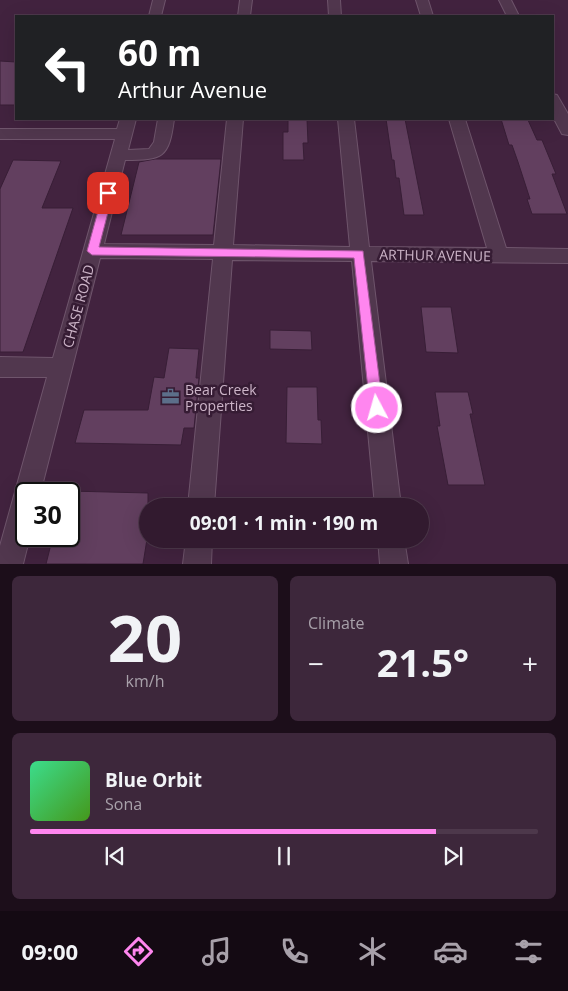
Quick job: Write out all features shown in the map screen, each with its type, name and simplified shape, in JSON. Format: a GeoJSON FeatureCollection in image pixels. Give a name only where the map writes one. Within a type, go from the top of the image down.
{"type":"FeatureCollection","features":[{"type":"Feature","properties":{"kind":"street"},"geometry":{"type":"LineString","coordinates":[[155,15],[159,0]]}},
{"type":"Feature","properties":{"kind":"street"},"geometry":{"type":"LineString","coordinates":[[244,15],[246,0]]}},
{"type":"Feature","properties":{"kind":"street"},"geometry":{"type":"LineString","coordinates":[[334,0],[335,15]]}},
{"type":"Feature","properties":{"kind":"street"},"geometry":{"type":"LineString","coordinates":[[422,0],[427,15]]}},
{"type":"Feature","properties":{"kind":"street"},"geometry":{"type":"LineString","coordinates":[[505,0],[512,15]]}},
{"type":"Feature","properties":{"kind":"street"},"geometry":{"type":"LineString","coordinates":[[554,102],[568,130]]}},
{"type":"Feature","properties":{"kind":"street"},"geometry":{"type":"LineString","coordinates":[[118,155],[154,154],[159,151],[163,144],[166,120]]}},
{"type":"Feature","properties":{"kind":"street"},"geometry":{"type":"LineString","coordinates":[[203,498],[235,120]]}},
{"type":"Feature","properties":{"kind":"street"},"geometry":{"type":"LineString","coordinates":[[346,120],[359,254],[387,498]]}},
{"type":"Feature","properties":{"kind":"street"},"geometry":{"type":"LineString","coordinates":[[458,120],[499,256]]}},
{"type":"Feature","properties":{"kind":"street"},"geometry":{"type":"LineString","coordinates":[[0,134],[126,126]]}},
{"type":"Feature","properties":{"kind":"street","name":"CHASE ROAD"},"geometry":{"type":"LineString","coordinates":[[30,482],[126,126]]}},
{"type":"Feature","properties":{"kind":"street","name":"ARTHUR AVENUE"},"geometry":{"type":"LineString","coordinates":[[92,251],[568,256]]}},
{"type":"Feature","properties":{"kind":"street"},"geometry":{"type":"LineString","coordinates":[[0,368],[61,368]]}},
{"type":"Feature","properties":{"kind":"street"},"geometry":{"type":"LineString","coordinates":[[9,564],[15,541]]}},
{"type":"Feature","properties":{"kind":"street"},"geometry":{"type":"LineString","coordinates":[[196,564],[198,548]]}},
{"type":"Feature","properties":{"kind":"street"},"geometry":{"type":"LineString","coordinates":[[392,548],[394,564]]}},
{"type":"Feature","properties":{"kind":"building"},"geometry":{"type":"Polygon","coordinates":[[[0,61],[15,62],[15,105],[0,105],[0,61]]]}},
{"type":"Feature","properties":{"kind":"building"},"geometry":{"type":"Polygon","coordinates":[[[288,120],[307,120],[308,143],[303,143],[304,160],[283,160],[283,132],[288,132],[288,120]]]}},
{"type":"Feature","properties":{"kind":"building"},"geometry":{"type":"Polygon","coordinates":[[[386,120],[405,120],[424,215],[404,215],[399,178],[396,178],[394,160],[392,160],[386,120]]]}},
{"type":"Feature","properties":{"kind":"building"},"geometry":{"type":"Polygon","coordinates":[[[501,120],[528,120],[537,140],[542,140],[556,174],[552,174],[567,214],[532,214],[527,199],[530,199],[518,162],[512,145],[509,145],[501,120]]]}},
{"type":"Feature","properties":{"kind":"building"},"geometry":{"type":"Polygon","coordinates":[[[155,159],[221,159],[213,235],[121,235],[139,162],[155,159]]]}},
{"type":"Feature","properties":{"kind":"building"},"geometry":{"type":"Polygon","coordinates":[[[13,160],[61,161],[42,208],[73,208],[23,352],[0,352],[0,189],[13,160]]]}},
{"type":"Feature","properties":{"kind":"building"},"geometry":{"type":"Polygon","coordinates":[[[421,307],[451,307],[458,353],[426,352],[421,307]]]}},
{"type":"Feature","properties":{"kind":"building"},"geometry":{"type":"Polygon","coordinates":[[[270,330],[311,331],[312,350],[270,349],[270,330]]]}},
{"type":"Feature","properties":{"kind":"building"},"geometry":{"type":"Polygon","coordinates":[[[169,348],[199,349],[196,378],[199,378],[194,428],[184,428],[181,445],[75,443],[84,410],[148,410],[154,377],[164,378],[169,348]]]}},
{"type":"Feature","properties":{"kind":"building"},"geometry":{"type":"Polygon","coordinates":[[[287,387],[317,387],[318,420],[321,420],[322,444],[286,443],[287,387]]]}},
{"type":"Feature","properties":{"kind":"building"},"geometry":{"type":"Polygon","coordinates":[[[435,392],[468,392],[473,414],[470,414],[485,485],[448,485],[437,426],[440,426],[435,392]]]}},
{"type":"Feature","properties":{"kind":"building"},"geometry":{"type":"Polygon","coordinates":[[[80,491],[148,493],[148,498],[139,498],[139,548],[146,548],[143,564],[46,564],[50,547],[80,547],[80,491]]]}},
{"type":"Feature","properties":{"kind":"place","name":"Bear Creek Properties"},"geometry":{"type":"Point","coordinates":[171,397]}},
{"type":"Feature","properties":{"kind":"route"},"geometry":{"type":"LineString","coordinates":[[108,193],[92,251],[359,254],[377,408]]}}]}
